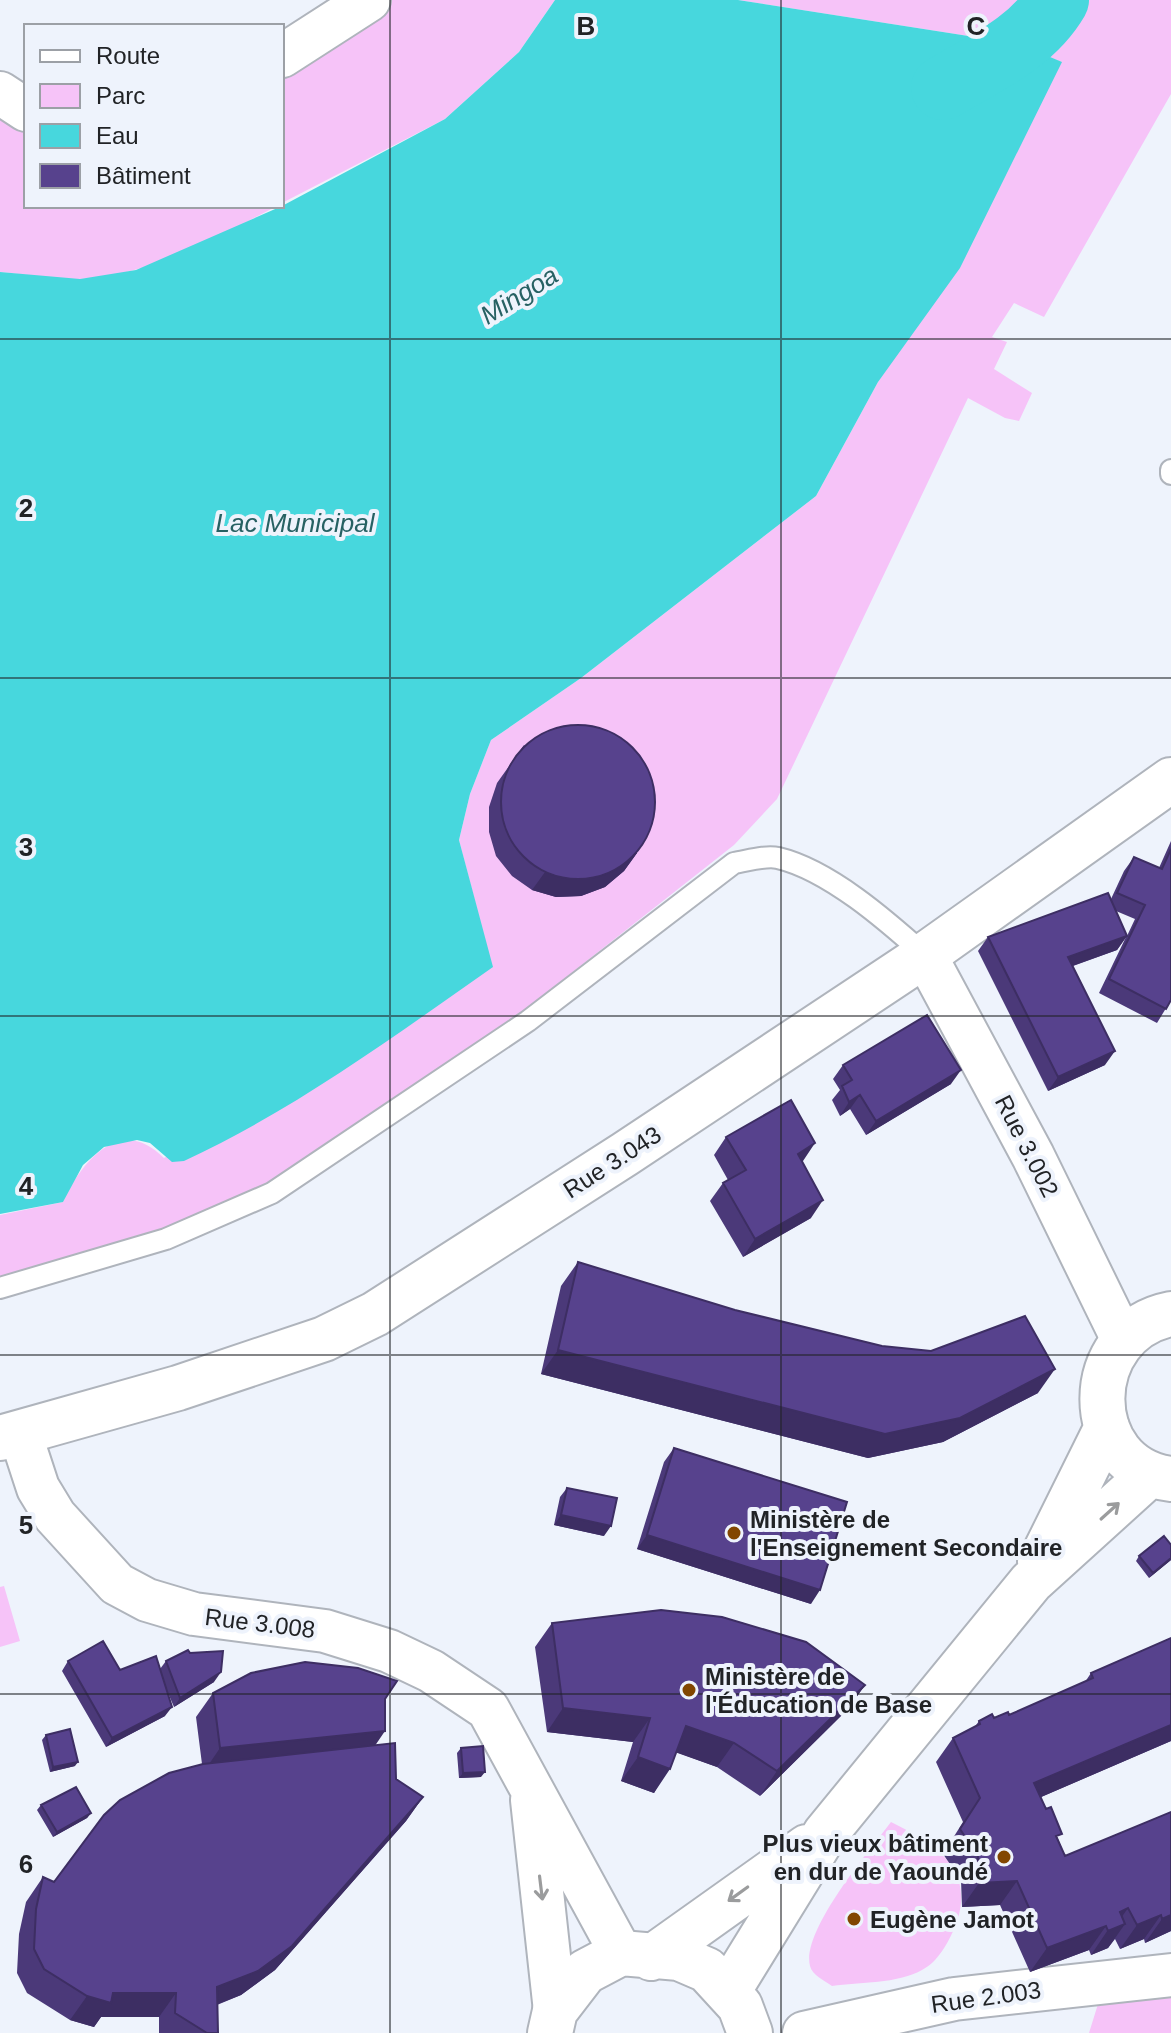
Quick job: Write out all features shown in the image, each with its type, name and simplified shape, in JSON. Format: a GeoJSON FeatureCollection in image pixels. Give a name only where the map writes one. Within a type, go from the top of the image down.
{"type":"FeatureCollection","features":[{"type":"Feature","properties":{"kind":"main road","name":"Rue 3.043"},"geometry":{"type":"LineString","coordinates":[[10,1435],[178,1388],[324,1339],[375,1314],[638,1146],[925,955],[1171,780]]}},
{"type":"Feature","properties":{"kind":"main road"},"geometry":{"type":"LineString","coordinates":[[636,1956],[679,1958],[707,1970],[751,2021],[825,1834],[1031,1582],[1160,1478],[1116,1445],[1101,1404],[1102,1381],[1149,1324],[1171,1277]]}},
{"type":"Feature","properties":{"kind":"main road"},"geometry":{"type":"LineString","coordinates":[[1031,1582],[1107,1427]]}},
{"type":"Feature","properties":{"kind":"main road"},"geometry":{"type":"LineString","coordinates":[[552,2022],[585,1972],[636,1956],[825,1834]]}},
{"type":"Feature","properties":{"kind":"street"},"geometry":{"type":"LineString","coordinates":[[284,55],[369,0]]}},
{"type":"Feature","properties":{"kind":"street"},"geometry":{"type":"LineString","coordinates":[[0,93],[24,111]]}},
{"type":"Feature","properties":{"kind":"street"},"geometry":{"type":"LineString","coordinates":[[0,115],[24,113]]}},
{"type":"Feature","properties":{"kind":"street","name":"Rue 3.002"},"geometry":{"type":"LineString","coordinates":[[925,955],[1033,1156],[1149,1324]]}},
{"type":"Feature","properties":{"kind":"street","name":"Rue 3.008"},"geometry":{"type":"LineString","coordinates":[[10,1435],[55,1516],[117,1584],[147,1600],[194,1614],[325,1631],[389,1651],[431,1671],[488,1709],[636,1956]]}},
{"type":"Feature","properties":{"kind":"street"},"geometry":{"type":"LineString","coordinates":[[530,1783],[552,2022]]}},
{"type":"Feature","properties":{"kind":"street","name":"Rue 2.003"},"geometry":{"type":"LineString","coordinates":[[804,2033],[954,1999],[1171,1975]]}},
{"type":"Feature","properties":{"kind":"lane"},"geometry":{"type":"LineString","coordinates":[[0,1288],[166,1239],[272,1193],[528,1021],[734,863],[776,857],[816,872],[891,925],[925,955]]}},
{"type":"Feature","properties":{"kind":"green space"},"geometry":{"type":"Polygon","coordinates":[[[380,0],[555,0],[519,52],[445,119],[284,202],[284,52],[380,0]]]}},
{"type":"Feature","properties":{"kind":"green space"},"geometry":{"type":"Polygon","coordinates":[[[738,0],[1171,0],[1171,94],[1044,317],[1014,303],[992,337],[1007,342],[994,369],[1032,393],[1019,421],[1005,418],[968,398],[777,799],[734,845],[527,1008],[271,1181],[170,1227],[0,1280],[0,1215],[63,1202],[81,1171],[104,1148],[133,1140],[164,1158],[492,967],[459,840],[470,794],[491,740],[581,678],[816,496],[878,382],[1018,147],[1061,62],[1019,44],[738,0]]]}},
{"type":"Feature","properties":{"kind":"green space"},"geometry":{"type":"Polygon","coordinates":[[[0,85],[24,92],[24,208],[273,208],[182,253],[132,271],[80,279],[0,272],[0,85]]]}},
{"type":"Feature","properties":{"kind":"green space"},"geometry":{"type":"Polygon","coordinates":[[[4,1586],[20,1641],[0,1647],[0,1587],[4,1586]]]}},
{"type":"Feature","properties":{"kind":"green space"},"geometry":{"type":"Polygon","coordinates":[[[891,1822],[937,1850],[957,1875],[961,1890],[955,1927],[938,1957],[928,1967],[912,1975],[832,1986],[816,1975],[810,1966],[810,1951],[816,1933],[839,1891],[891,1822]]]}},
{"type":"Feature","properties":{"kind":"green space"},"geometry":{"type":"Polygon","coordinates":[[[1171,1992],[1171,2033],[1089,2033],[1098,2004],[1171,1992]]]}},
{"type":"Feature","properties":{"kind":"water","name":"Lac Municipal"},"geometry":{"type":"Polygon","coordinates":[[[555,0],[738,0],[1019,44],[1062,62],[960,268],[878,382],[816,496],[581,678],[491,740],[470,794],[459,840],[493,967],[304,1096],[225,1141],[184,1161],[172,1162],[150,1143],[137,1140],[104,1147],[83,1165],[63,1202],[0,1214],[0,272],[80,279],[136,270],[277,208],[284,208],[284,205],[445,119],[519,52],[555,0]]]}},
{"type":"Feature","properties":{"kind":"building"},"geometry":{"type":"Polygon","coordinates":[[[578,725],[608,731],[633,747],[649,772],[655,802],[649,832],[633,857],[608,873],[578,879],[548,873],[523,857],[507,832],[501,802],[507,772],[523,747],[548,731],[578,725]]]}},
{"type":"Feature","properties":{"kind":"building"},"geometry":{"type":"Polygon","coordinates":[[[1171,849],[1171,1000],[1166,1009],[1109,979],[1145,905],[1117,893],[1134,857],[1162,869],[1171,849]]]}},
{"type":"Feature","properties":{"kind":"building"},"geometry":{"type":"Polygon","coordinates":[[[1108,893],[1127,936],[1068,957],[1115,1051],[1058,1077],[988,937],[1108,893]]]}},
{"type":"Feature","properties":{"kind":"building"},"geometry":{"type":"Polygon","coordinates":[[[927,1015],[961,1070],[876,1121],[860,1095],[849,1102],[842,1086],[852,1080],[843,1065],[927,1015]]]}},
{"type":"Feature","properties":{"kind":"building"},"geometry":{"type":"Polygon","coordinates":[[[791,1100],[815,1143],[798,1154],[823,1200],[755,1239],[723,1183],[746,1170],[726,1137],[791,1100]]]}},
{"type":"Feature","properties":{"kind":"building"},"geometry":{"type":"Polygon","coordinates":[[[578,1262],[735,1310],[882,1346],[931,1351],[1025,1316],[1055,1369],[960,1418],[885,1434],[558,1350],[578,1262]]]}},
{"type":"Feature","properties":{"kind":"building"},"geometry":{"type":"Polygon","coordinates":[[[674,1448],[847,1502],[820,1590],[647,1535],[674,1448]]]}},
{"type":"Feature","properties":{"kind":"building"},"geometry":{"type":"Polygon","coordinates":[[[567,1488],[617,1498],[611,1526],[561,1515],[567,1488]]]}},
{"type":"Feature","properties":{"kind":"building"},"geometry":{"type":"Polygon","coordinates":[[[1164,1536],[1171,1545],[1171,1558],[1153,1573],[1139,1556],[1164,1536]]]}},
{"type":"Feature","properties":{"kind":"building","name":"Ministère de l'Éducation de Base"},"geometry":{"type":"Polygon","coordinates":[[[661,1610],[722,1617],[806,1642],[865,1685],[777,1771],[734,1743],[686,1726],[670,1769],[638,1757],[650,1718],[563,1708],[552,1623],[661,1610]]]}},
{"type":"Feature","properties":{"kind":"building"},"geometry":{"type":"Polygon","coordinates":[[[1171,1638],[1171,1725],[1034,1783],[1046,1809],[1051,1807],[1062,1834],[1056,1836],[1065,1856],[1171,1812],[1171,1915],[1162,1919],[1161,1915],[1137,1925],[1128,1908],[1120,1912],[1125,1924],[1108,1931],[1106,1926],[1047,1948],[1017,1881],[979,1883],[978,1856],[960,1829],[980,1798],[953,1738],[992,1714],[994,1718],[1008,1712],[1009,1715],[1093,1678],[1091,1673],[1171,1638]]]}},
{"type":"Feature","properties":{"kind":"building"},"geometry":{"type":"Polygon","coordinates":[[[103,1641],[120,1670],[156,1656],[172,1707],[112,1738],[68,1661],[103,1641]]]}},
{"type":"Feature","properties":{"kind":"building"},"geometry":{"type":"Polygon","coordinates":[[[188,1650],[190,1653],[223,1651],[221,1672],[180,1698],[166,1661],[188,1650]]]}},
{"type":"Feature","properties":{"kind":"building"},"geometry":{"type":"Polygon","coordinates":[[[305,1662],[358,1668],[397,1681],[385,1699],[385,1731],[220,1748],[213,1693],[251,1673],[305,1662]]]}},
{"type":"Feature","properties":{"kind":"building"},"geometry":{"type":"Polygon","coordinates":[[[70,1729],[78,1762],[53,1767],[46,1735],[70,1729]]]}},
{"type":"Feature","properties":{"kind":"building"},"geometry":{"type":"Polygon","coordinates":[[[395,1743],[396,1779],[423,1797],[292,1946],[258,1971],[217,1987],[218,2033],[207,2033],[175,2013],[176,1993],[113,1993],[111,2003],[87,1996],[44,1969],[34,1949],[36,1909],[43,1877],[54,1882],[104,1815],[120,1800],[169,1773],[203,1764],[395,1743]]]}},
{"type":"Feature","properties":{"kind":"building"},"geometry":{"type":"Polygon","coordinates":[[[483,1746],[485,1772],[463,1773],[461,1748],[483,1746]]]}},
{"type":"Feature","properties":{"kind":"building"},"geometry":{"type":"Polygon","coordinates":[[[76,1787],[91,1813],[57,1832],[41,1805],[76,1787]]]}},
{"type":"Feature","properties":{"kind":"waterway","name":"Mingoa"},"geometry":{"type":"LineString","coordinates":[[943,88],[1021,40],[1047,15],[1057,0]]}},
{"type":"Feature","properties":{"kind":"place","name":"Ministère de l'Enseignement Secondaire"},"geometry":{"type":"Point","coordinates":[734,1533]}},
{"type":"Feature","properties":{"kind":"place","name":"Ministère de l'Éducation de Base"},"geometry":{"type":"Point","coordinates":[689,1690]}},
{"type":"Feature","properties":{"kind":"place","name":"Plus vieux bâtiment en dur de Yaoundé"},"geometry":{"type":"Point","coordinates":[1004,1857]}},
{"type":"Feature","properties":{"kind":"place","name":"Eugène Jamot"},"geometry":{"type":"Point","coordinates":[854,1919]}}]}
